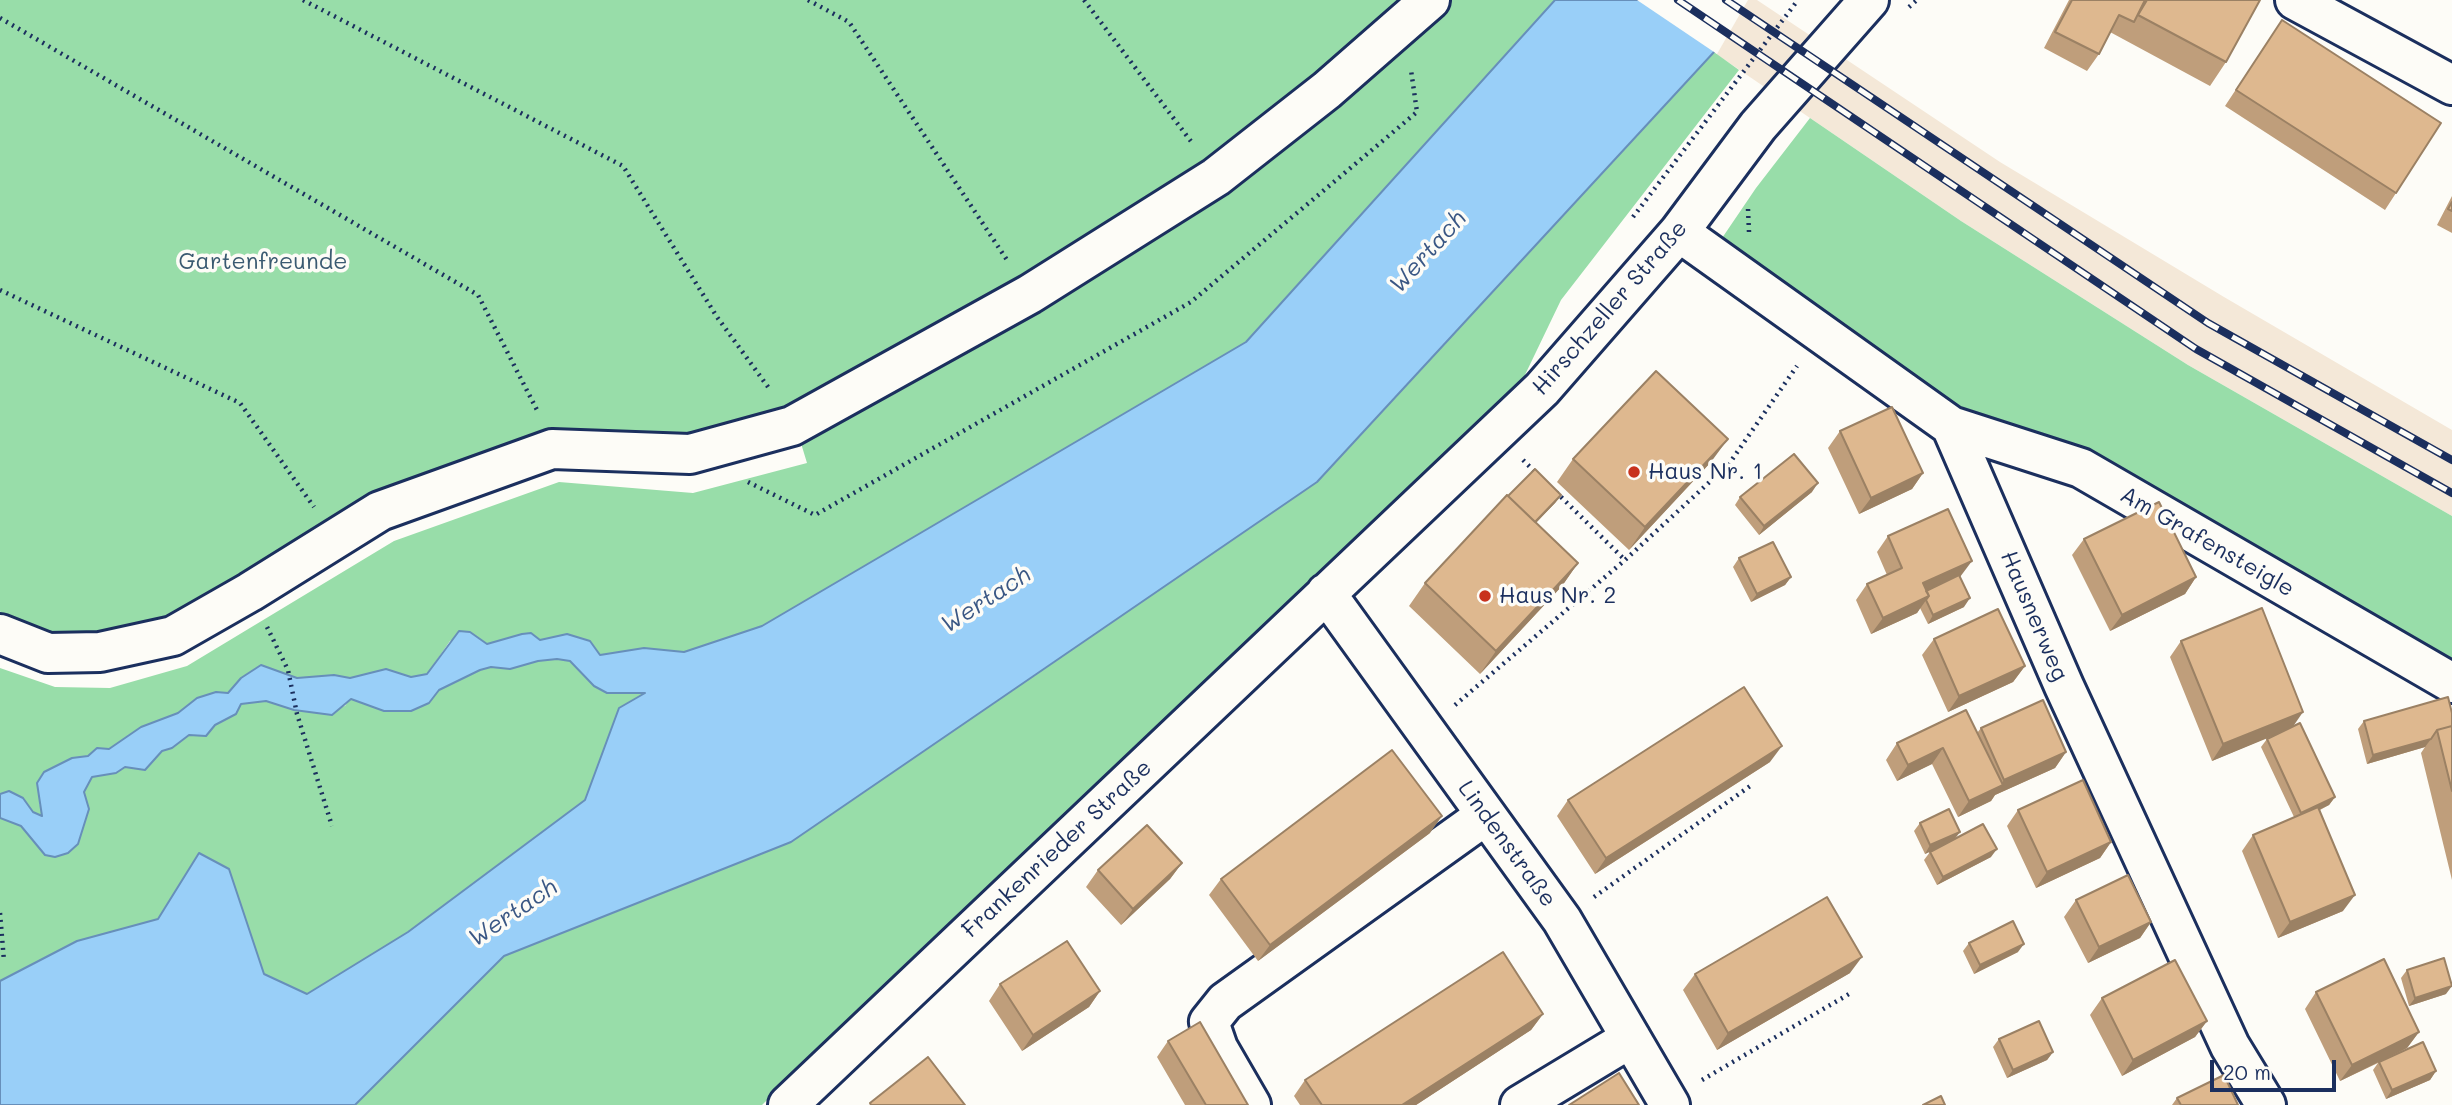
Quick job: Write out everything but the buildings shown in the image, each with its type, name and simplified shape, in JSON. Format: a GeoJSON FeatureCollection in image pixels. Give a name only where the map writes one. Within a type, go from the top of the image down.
{"type":"FeatureCollection","features":[{"type":"Feature","properties":{"kind":"street","name":"Hirschzeller Straße"},"geometry":{"type":"LineString","coordinates":[[1326,593],[1542,388],[1679,232],[1758,126],[1869,0]]}},
{"type":"Feature","properties":{"kind":"street"},"geometry":{"type":"LineString","coordinates":[[2295,0],[2452,85]]}},
{"type":"Feature","properties":{"kind":"street"},"geometry":{"type":"LineString","coordinates":[[0,634],[48,653],[100,652],[173,636],[250,592],[380,510],[552,449],[690,454],[792,426],[1030,294],[1216,177],[1265,141],[1418,12]]}},
{"type":"Feature","properties":{"kind":"street"},"geometry":{"type":"LineString","coordinates":[[1679,232],[1951,426]]}},
{"type":"Feature","properties":{"kind":"street","name":"Am Grafensteigle"},"geometry":{"type":"LineString","coordinates":[[1951,426],[2081,468],[2452,683]]}},
{"type":"Feature","properties":{"kind":"street","name":"Hausnerweg"},"geometry":{"type":"LineString","coordinates":[[1951,426],[2063,686],[2224,1033],[2266,1105]]}},
{"type":"Feature","properties":{"kind":"street","name":"Lindenstraße"},"geometry":{"type":"LineString","coordinates":[[1326,593],[1562,920],[1668,1103]]}},
{"type":"Feature","properties":{"kind":"street","name":"Frankenrieder Straße"},"geometry":{"type":"LineString","coordinates":[[788,1105],[1326,593]]}},
{"type":"Feature","properties":{"kind":"street"},"geometry":{"type":"LineString","coordinates":[[1251,1105],[1218,1048],[1209,1022],[1225,1002],[1486,815]]}},
{"type":"Feature","properties":{"kind":"street"},"geometry":{"type":"LineString","coordinates":[[1520,1105],[1631,1038]]}},
{"type":"Feature","properties":{"kind":"path"},"geometry":{"type":"LineString","coordinates":[[303,0],[623,166],[717,317],[785,410],[792,426]]}},
{"type":"Feature","properties":{"kind":"path"},"geometry":{"type":"LineString","coordinates":[[808,0],[849,22],[1030,294]]}},
{"type":"Feature","properties":{"kind":"path"},"geometry":{"type":"LineString","coordinates":[[1084,0],[1216,177]]}},
{"type":"Feature","properties":{"kind":"path"},"geometry":{"type":"LineString","coordinates":[[690,454],[815,515],[1191,302],[1417,112],[1418,12]]}},
{"type":"Feature","properties":{"kind":"path"},"geometry":{"type":"LineString","coordinates":[[0,18],[478,295],[545,425],[552,449]]}},
{"type":"Feature","properties":{"kind":"path"},"geometry":{"type":"LineString","coordinates":[[0,290],[240,403],[315,509],[333,541]]}},
{"type":"Feature","properties":{"kind":"path"},"geometry":{"type":"LineString","coordinates":[[1453,706],[1625,560],[1729,464],[1821,332]]}},
{"type":"Feature","properties":{"kind":"path"},"geometry":{"type":"LineString","coordinates":[[1521,458],[1537,474]]}},
{"type":"Feature","properties":{"kind":"path"},"geometry":{"type":"LineString","coordinates":[[1547,484],[1625,560]]}},
{"type":"Feature","properties":{"kind":"path"},"geometry":{"type":"LineString","coordinates":[[288,670],[297,713],[332,826]]}},
{"type":"Feature","properties":{"kind":"path"},"geometry":{"type":"LineString","coordinates":[[1562,920],[1753,785]]}},
{"type":"Feature","properties":{"kind":"path"},"geometry":{"type":"LineString","coordinates":[[0,914],[4,961]]}},
{"type":"Feature","properties":{"kind":"path"},"geometry":{"type":"LineString","coordinates":[[1668,1103],[1849,994]]}},
{"type":"Feature","properties":{"kind":"shaded area"},"geometry":{"type":"Polygon","coordinates":[[[1637,0],[1757,0],[2000,162],[2452,430],[2452,516],[2188,365],[1961,221],[1637,0]]]}},
{"type":"Feature","properties":{"kind":"green space","name":"Gartenfreunde"},"geometry":{"type":"Polygon","coordinates":[[[0,0],[1408,0],[1318,83],[1099,240],[790,412],[688,438],[548,436],[168,626],[97,644],[7,629],[0,611],[0,0]]]}},
{"type":"Feature","properties":{"kind":"green space"},"geometry":{"type":"Polygon","coordinates":[[[1450,0],[1555,0],[1246,342],[762,626],[684,652],[644,648],[600,655],[567,634],[540,640],[531,633],[522,634],[487,644],[470,632],[450,641],[427,674],[411,677],[386,669],[349,678],[334,675],[297,679],[285,673],[241,678],[228,693],[216,692],[197,698],[178,713],[141,727],[109,749],[97,748],[88,756],[72,758],[44,772],[39,802],[43,817],[33,812],[23,798],[9,791],[0,794],[0,668],[55,687],[110,688],[187,666],[394,541],[559,482],[693,493],[807,463],[800,440],[1399,47],[1450,0]]]}},
{"type":"Feature","properties":{"kind":"green space"},"geometry":{"type":"Polygon","coordinates":[[[1714,52],[1739,70],[1561,300],[1523,379],[903,966],[762,1105],[355,1105],[504,956],[791,842],[1317,482],[1714,52]]]}},
{"type":"Feature","properties":{"kind":"green space"},"geometry":{"type":"Polygon","coordinates":[[[1810,118],[1961,221],[2188,365],[2452,516],[2452,675],[1956,417],[1718,244],[1756,188],[1810,118]]]}},
{"type":"Feature","properties":{"kind":"green space"},"geometry":{"type":"Polygon","coordinates":[[[557,659],[570,661],[581,672],[647,693],[619,709],[585,800],[408,932],[307,994],[264,974],[229,869],[158,919],[77,941],[0,981],[0,818],[21,826],[45,855],[89,809],[84,792],[92,777],[116,773],[125,767],[145,770],[162,751],[172,748],[189,735],[206,736],[215,725],[236,714],[241,704],[266,701],[307,712],[345,706],[350,699],[384,711],[429,703],[439,690],[480,670],[491,667],[510,669],[557,659]]]}},
{"type":"Feature","properties":{"kind":"water","name":"Wertach"},"geometry":{"type":"Polygon","coordinates":[[[1555,0],[1744,0],[1714,52],[1317,482],[791,842],[504,956],[355,1105],[0,1105],[0,981],[77,941],[158,919],[199,853],[229,869],[264,974],[307,994],[408,932],[585,800],[619,708],[645,693],[607,693],[594,686],[570,661],[557,659],[510,669],[491,667],[480,670],[439,690],[429,703],[411,711],[384,711],[351,699],[332,715],[294,710],[266,701],[241,704],[236,714],[215,725],[206,736],[189,735],[172,748],[162,751],[145,770],[125,767],[116,773],[92,777],[84,792],[89,809],[78,844],[68,853],[55,857],[45,855],[21,826],[0,818],[0,794],[9,791],[23,798],[33,812],[42,816],[37,783],[44,772],[72,758],[88,756],[97,748],[109,749],[141,727],[178,713],[197,698],[216,692],[228,693],[241,678],[261,665],[297,678],[334,675],[350,678],[386,669],[411,677],[427,674],[459,631],[470,632],[487,644],[522,634],[531,633],[540,640],[567,634],[590,641],[600,655],[644,648],[684,652],[762,626],[1246,342],[1555,0]]]}},
{"type":"Feature","properties":{"kind":"pier"},"geometry":{"type":"Polygon","coordinates":[[[1637,0],[1748,0],[1717,54],[1637,0]]]}},
{"type":"Feature","properties":{"kind":"railway"},"geometry":{"type":"LineString","coordinates":[[1678,0],[2196,349],[2452,493]]}},
{"type":"Feature","properties":{"kind":"railway"},"geometry":{"type":"LineString","coordinates":[[1726,0],[2208,323],[2452,460]]}},
{"type":"Feature","properties":{"kind":"place","name":"Haus Nr. 1"},"geometry":{"type":"Point","coordinates":[1634,472]}},
{"type":"Feature","properties":{"kind":"place","name":"Haus Nr. 2"},"geometry":{"type":"Point","coordinates":[1485,596]}}]}
